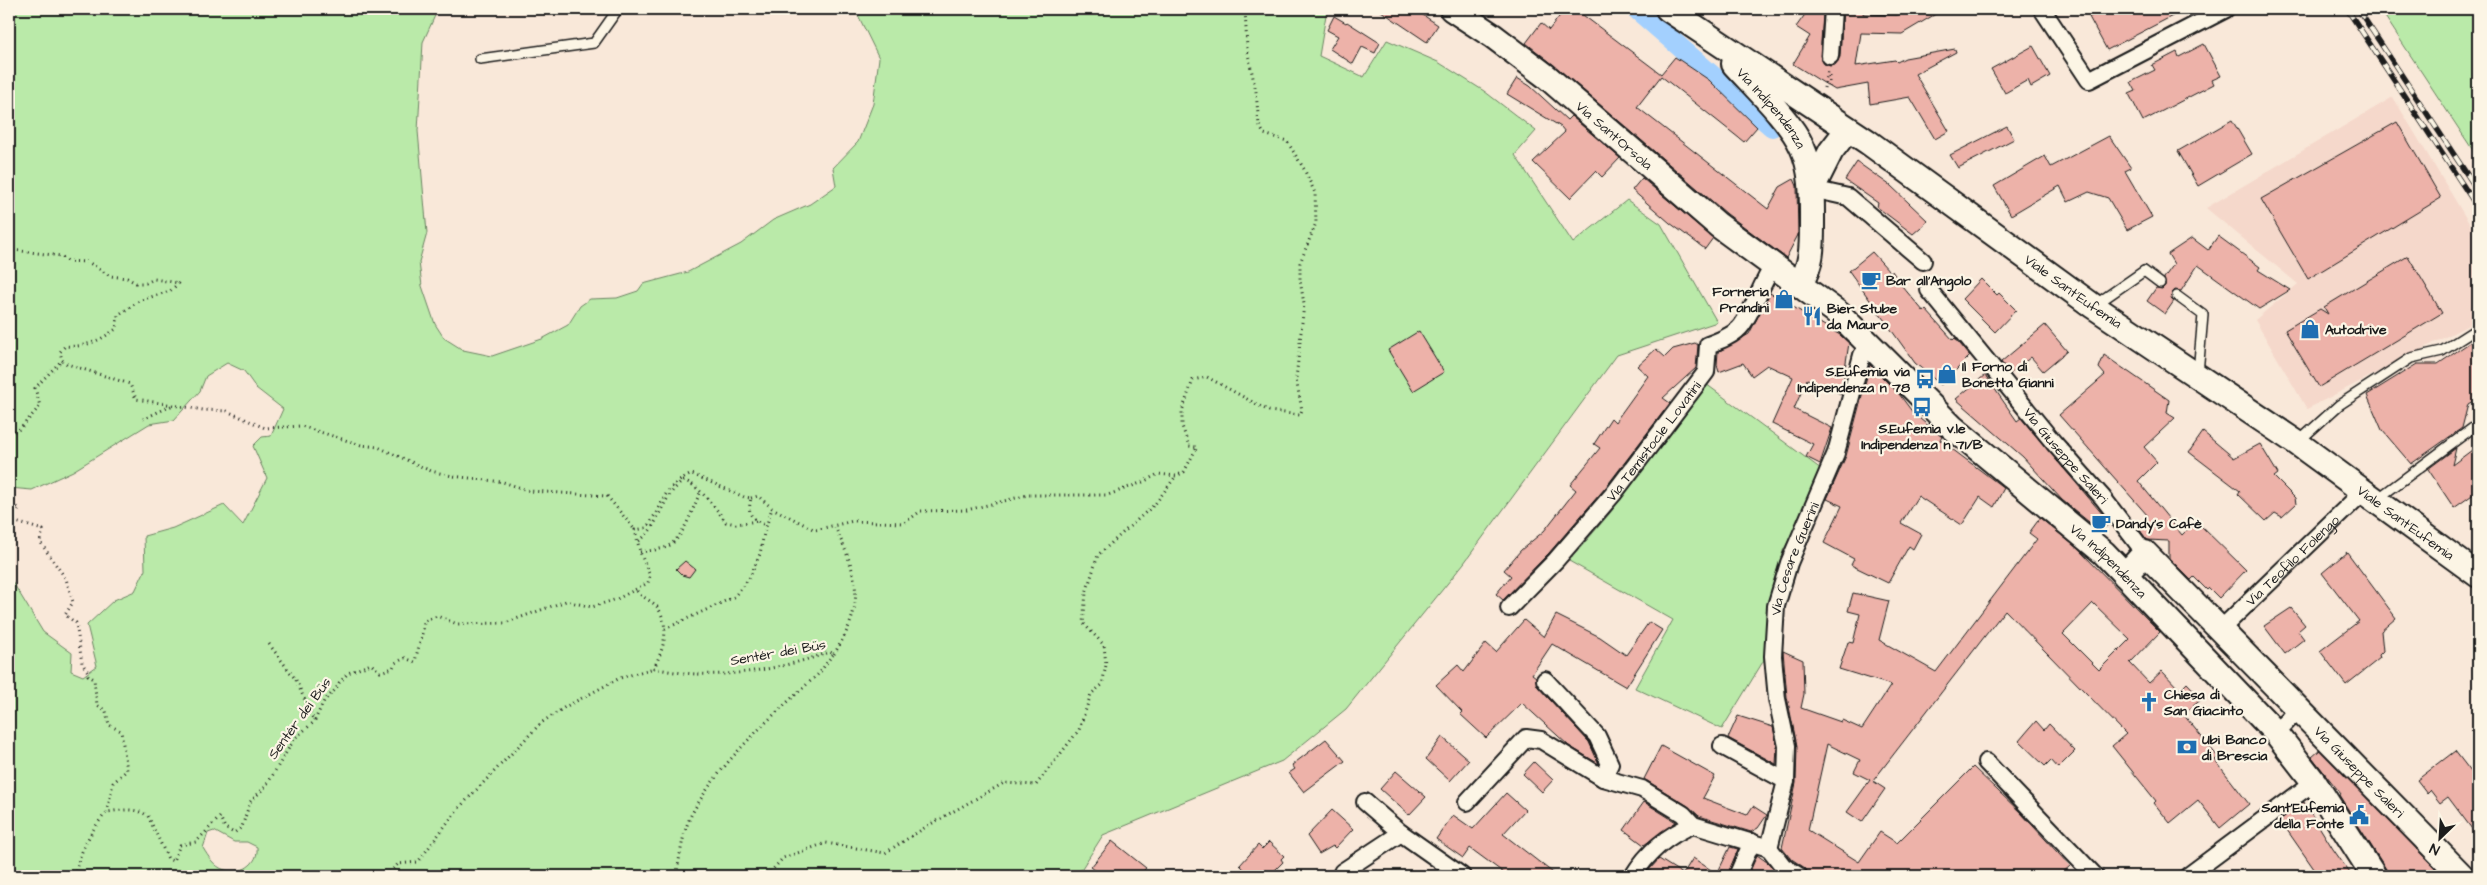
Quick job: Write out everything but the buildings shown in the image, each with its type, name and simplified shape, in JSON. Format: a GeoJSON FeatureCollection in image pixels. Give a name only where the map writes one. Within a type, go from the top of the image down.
{"type":"FeatureCollection","features":[{"type":"Feature","properties":{"kind":"street","name":"Via Sant'Orsola"},"geometry":{"type":"LineString","coordinates":[[1452,9],[1493,36],[1546,76],[1718,225],[1774,265]]}},
{"type":"Feature","properties":{"kind":"street","name":"Viale Sant'Eufemia"},"geometry":{"type":"LineString","coordinates":[[1668,9],[1710,39],[1848,129],[2093,306],[2297,443],[2478,575]]}},
{"type":"Feature","properties":{"kind":"street"},"geometry":{"type":"LineString","coordinates":[[1830,56],[1833,9]]}},
{"type":"Feature","properties":{"kind":"street"},"geometry":{"type":"LineString","coordinates":[[2042,9],[2089,80],[2226,9]]}},
{"type":"Feature","properties":{"kind":"street","name":"Via Indipendenza"},"geometry":{"type":"LineString","coordinates":[[1710,39],[1772,106],[1802,146],[1812,189],[1812,253],[1807,272],[1800,284]]}},
{"type":"Feature","properties":{"kind":"street","name":"Via Indipendenza"},"geometry":{"type":"LineString","coordinates":[[1812,189],[1831,151],[1848,129]]}},
{"type":"Feature","properties":{"kind":"street"},"geometry":{"type":"LineString","coordinates":[[1812,189],[1848,197],[1923,261]]}},
{"type":"Feature","properties":{"kind":"street","name":"Via Indipendenza"},"geometry":{"type":"LineString","coordinates":[[1774,265],[1838,313],[1952,427],[2104,553],[2276,733],[2314,782],[2374,876]]}},
{"type":"Feature","properties":{"kind":"street","name":"Via Temistocle Lovatini"},"geometry":{"type":"LineString","coordinates":[[1510,608],[1556,560],[1614,493],[1706,372],[1708,345],[1724,338],[1741,326],[1764,279],[1774,265]]}},
{"type":"Feature","properties":{"kind":"street","name":"Via Giuseppe Saleri"},"geometry":{"type":"LineString","coordinates":[[1928,290],[2054,443],[2103,498],[2145,553],[2221,629],[2297,711],[2462,876]]}},
{"type":"Feature","properties":{"kind":"street","name":"Via Cesare Guerini"},"geometry":{"type":"LineString","coordinates":[[1769,848],[1786,781],[1787,746],[1777,699],[1773,656],[1776,606],[1789,563],[1836,453],[1862,355],[1870,346]]}},
{"type":"Feature","properties":{"kind":"street","name":"Via Teofilo Folengo"},"geometry":{"type":"LineString","coordinates":[[2221,629],[2370,496]]}},
{"type":"Feature","properties":{"kind":"street"},"geometry":{"type":"LineString","coordinates":[[2124,575],[2145,553]]}},
{"type":"Feature","properties":{"kind":"street"},"geometry":{"type":"LineString","coordinates":[[1545,680],[1597,736],[1610,764],[1603,778]]}},
{"type":"Feature","properties":{"kind":"street"},"geometry":{"type":"LineString","coordinates":[[2276,733],[2297,711]]}},
{"type":"Feature","properties":{"kind":"street"},"geometry":{"type":"LineString","coordinates":[[1467,802],[1526,738],[1540,740],[1603,778],[1642,789],[1684,814],[1693,825],[1769,848],[1783,866],[1799,876]]}},
{"type":"Feature","properties":{"kind":"street"},"geometry":{"type":"LineString","coordinates":[[1722,746],[1786,781]]}},
{"type":"Feature","properties":{"kind":"street"},"geometry":{"type":"LineString","coordinates":[[1986,762],[2095,876]]}},
{"type":"Feature","properties":{"kind":"street"},"geometry":{"type":"LineString","coordinates":[[2188,876],[2314,782]]}},
{"type":"Feature","properties":{"kind":"street"},"geometry":{"type":"LineString","coordinates":[[1366,802],[1401,833],[1462,876]]}},
{"type":"Feature","properties":{"kind":"street"},"geometry":{"type":"LineString","coordinates":[[1633,876],[1640,864],[1660,844],[1693,825]]}},
{"type":"Feature","properties":{"kind":"street"},"geometry":{"type":"LineString","coordinates":[[1342,872],[1401,833]]}},
{"type":"Feature","properties":{"kind":"street"},"geometry":{"type":"LineString","coordinates":[[1737,876],[1752,842]]}},
{"type":"Feature","properties":{"kind":"lane"},"geometry":{"type":"LineString","coordinates":[[480,58],[594,43],[618,9]]}},
{"type":"Feature","properties":{"kind":"lane"},"geometry":{"type":"LineString","coordinates":[[2093,306],[2144,271],[2160,283]]}},
{"type":"Feature","properties":{"kind":"lane"},"geometry":{"type":"LineString","coordinates":[[2178,296],[2203,315],[2198,376]]}},
{"type":"Feature","properties":{"kind":"lane"},"geometry":{"type":"LineString","coordinates":[[2297,443],[2339,405],[2411,358],[2442,351],[2478,328]]}},
{"type":"Feature","properties":{"kind":"lane"},"geometry":{"type":"LineString","coordinates":[[2370,496],[2478,424]]}},
{"type":"Feature","properties":{"kind":"path"},"geometry":{"type":"LineString","coordinates":[[768,876],[783,858],[826,843],[886,854],[929,825],[1004,783],[1036,786],[1079,730],[1091,694],[1102,684],[1106,665],[1104,645],[1083,623],[1086,593],[1098,555],[1155,504],[1176,476],[1184,472],[1196,447],[1189,446],[1182,426],[1182,411],[1192,380],[1207,377],[1269,411],[1300,415],[1302,410],[1296,379],[1304,304],[1300,280],[1300,263],[1316,223],[1315,194],[1304,169],[1287,141],[1264,134],[1259,124],[1256,92],[1247,49],[1245,9]]}},
{"type":"Feature","properties":{"kind":"path"},"geometry":{"type":"LineString","coordinates":[[9,247],[20,251],[61,256],[68,261],[88,262],[110,276],[127,278],[136,283],[154,279],[179,283],[170,291],[141,300],[118,315],[116,329],[96,342],[76,347],[65,346],[60,352],[62,360],[77,368],[130,384],[136,399],[227,410],[265,428],[301,426],[361,444],[378,447],[431,472],[496,481],[530,491],[606,496],[635,530],[640,552],[650,576],[648,583],[637,591],[658,608],[665,629],[664,646],[654,668],[620,678],[564,707],[541,723],[457,810],[418,862],[398,864],[386,876]]}},
{"type":"Feature","properties":{"kind":"path"},"geometry":{"type":"LineString","coordinates":[[9,433],[20,429],[40,406],[35,388],[62,360]]}},
{"type":"Feature","properties":{"kind":"path"},"geometry":{"type":"LineString","coordinates":[[144,419],[174,405]]}},
{"type":"Feature","properties":{"kind":"path"},"geometry":{"type":"LineString","coordinates":[[635,530],[646,528],[668,488],[692,474],[744,497],[758,496],[765,500],[772,508],[815,530],[835,527],[853,521],[904,523],[921,512],[967,510],[1028,495],[1108,495],[1143,482],[1158,474],[1176,476]]}},
{"type":"Feature","properties":{"kind":"path"},"geometry":{"type":"LineString","coordinates":[[639,541],[649,534],[666,498],[681,483],[687,482],[700,493],[716,507],[726,522],[736,524],[758,521]]}},
{"type":"Feature","properties":{"kind":"path"},"geometry":{"type":"LineString","coordinates":[[640,552],[664,548],[672,543],[684,527],[700,493]]}},
{"type":"Feature","properties":{"kind":"path"},"geometry":{"type":"LineString","coordinates":[[751,498],[748,510],[753,518],[766,526]]}},
{"type":"Feature","properties":{"kind":"path"},"geometry":{"type":"LineString","coordinates":[[9,501],[20,509],[9,519],[43,530],[40,542],[66,579],[72,602],[65,615],[76,623],[82,663],[88,675],[94,679],[97,705],[106,711],[109,725],[121,731],[127,770],[113,783],[107,812],[93,830],[76,868],[75,876]]}},
{"type":"Feature","properties":{"kind":"path"},"geometry":{"type":"LineString","coordinates":[[665,629],[734,597],[750,577],[760,554],[772,508]]}},
{"type":"Feature","properties":{"kind":"path"},"geometry":{"type":"LineString","coordinates":[[834,654],[844,638],[856,607],[855,579],[835,527]]}},
{"type":"Feature","properties":{"kind":"path","name":"Sentér dei Büs"},"geometry":{"type":"LineString","coordinates":[[107,812],[128,809],[142,812],[148,816],[168,859],[173,862],[180,846],[196,842],[220,816],[224,828],[234,833],[242,827],[250,802],[266,786],[295,738],[314,722],[324,701],[348,674],[371,664],[380,672],[393,668],[395,663],[405,658],[415,662],[418,643],[423,636],[424,620],[437,616],[457,624],[505,623],[566,601],[592,607],[637,591]]}},
{"type":"Feature","properties":{"kind":"path"},"geometry":{"type":"LineString","coordinates":[[269,644],[296,680],[314,722]]}},
{"type":"Feature","properties":{"kind":"path","name":"Sentér dei Büs"},"geometry":{"type":"LineString","coordinates":[[654,668],[671,672],[740,672],[793,664],[830,652],[834,654]]}},
{"type":"Feature","properties":{"kind":"path","name":"Sentér dei Büs"},"geometry":{"type":"LineString","coordinates":[[676,876],[685,831],[694,810],[742,747],[796,692],[817,676],[826,661],[834,654]]}},
{"type":"Feature","properties":{"kind":"shaded area"},"geometry":{"type":"Polygon","coordinates":[[[2393,97],[2478,238],[2478,320],[2307,409],[2255,320],[2298,284],[2206,208],[2393,97]]]}},
{"type":"Feature","properties":{"kind":"green space"},"geometry":{"type":"Polygon","coordinates":[[[9,9],[438,9],[423,42],[418,131],[427,233],[419,262],[422,286],[435,324],[444,338],[463,350],[492,356],[542,339],[568,325],[580,306],[590,299],[617,298],[638,291],[643,284],[688,272],[741,244],[773,220],[810,204],[836,186],[833,168],[858,142],[873,104],[879,58],[855,9],[1327,9],[1319,56],[1364,77],[1387,40],[1438,62],[1484,91],[1536,131],[1515,155],[1573,243],[1627,200],[1661,224],[1717,322],[1617,355],[1464,563],[1346,709],[1282,761],[1103,835],[1077,876],[9,876],[9,576],[43,632],[72,653],[71,671],[83,676],[97,666],[87,625],[114,600],[135,591],[145,570],[144,536],[173,528],[224,505],[243,525],[267,478],[253,446],[262,437],[271,436],[283,409],[256,388],[244,371],[227,363],[206,376],[200,391],[174,420],[149,424],[73,471],[32,490],[9,488],[9,9]],[[214,831],[208,833],[203,848],[218,866],[225,870],[237,871],[248,867],[252,863],[257,853],[257,847],[247,842],[234,842],[214,831]]]}},
{"type":"Feature","properties":{"kind":"green space"},"geometry":{"type":"Polygon","coordinates":[[[2380,9],[2478,9],[2478,158],[2380,9]]]}},
{"type":"Feature","properties":{"kind":"green space"},"geometry":{"type":"Polygon","coordinates":[[[1706,384],[1825,472],[1783,551],[1773,586],[1767,619],[1764,660],[1722,729],[1635,688],[1673,620],[1569,561],[1610,513],[1706,384]]]}},
{"type":"Feature","properties":{"kind":"waterway"},"geometry":{"type":"LineString","coordinates":[[1636,9],[1772,127]]}},
{"type":"Feature","properties":{"kind":"railway"},"geometry":{"type":"LineString","coordinates":[[2347,9],[2478,208]]}},
{"type":"Feature","properties":{"kind":"railway"},"geometry":{"type":"LineString","coordinates":[[2358,9],[2478,191]]}},
{"type":"Feature","properties":{"kind":"place","name":"Bar all'Angolo"},"geometry":{"type":"Point","coordinates":[1871,280]}},
{"type":"Feature","properties":{"kind":"place","name":"Forneria Prandini"},"geometry":{"type":"Point","coordinates":[1784,299]}},
{"type":"Feature","properties":{"kind":"place","name":"Bier Stube da Mauro"},"geometry":{"type":"Point","coordinates":[1812,316]}},
{"type":"Feature","properties":{"kind":"place","name":"Autodrive"},"geometry":{"type":"Point","coordinates":[2310,329]}},
{"type":"Feature","properties":{"kind":"place","name":"Il Forno di Bonetta Gianni"},"geometry":{"type":"Point","coordinates":[1947,374]}},
{"type":"Feature","properties":{"kind":"place","name":"S.Eufemia via Indipendenza n 78"},"geometry":{"type":"Point","coordinates":[1925,379]}},
{"type":"Feature","properties":{"kind":"place","name":"S.Eufemia v.le Indipendenza n 71/B"},"geometry":{"type":"Point","coordinates":[1922,407]}},
{"type":"Feature","properties":{"kind":"place","name":"Dandy's Cafè"},"geometry":{"type":"Point","coordinates":[2101,523]}},
{"type":"Feature","properties":{"kind":"place","name":"Chiesa di San Giacinto"},"geometry":{"type":"Point","coordinates":[2149,702]}},
{"type":"Feature","properties":{"kind":"place","name":"Ubi Banco di Brescia"},"geometry":{"type":"Point","coordinates":[2187,747]}},
{"type":"Feature","properties":{"kind":"place","name":"Sant'Eufemia della Fonte"},"geometry":{"type":"Point","coordinates":[2359,815]}}]}
